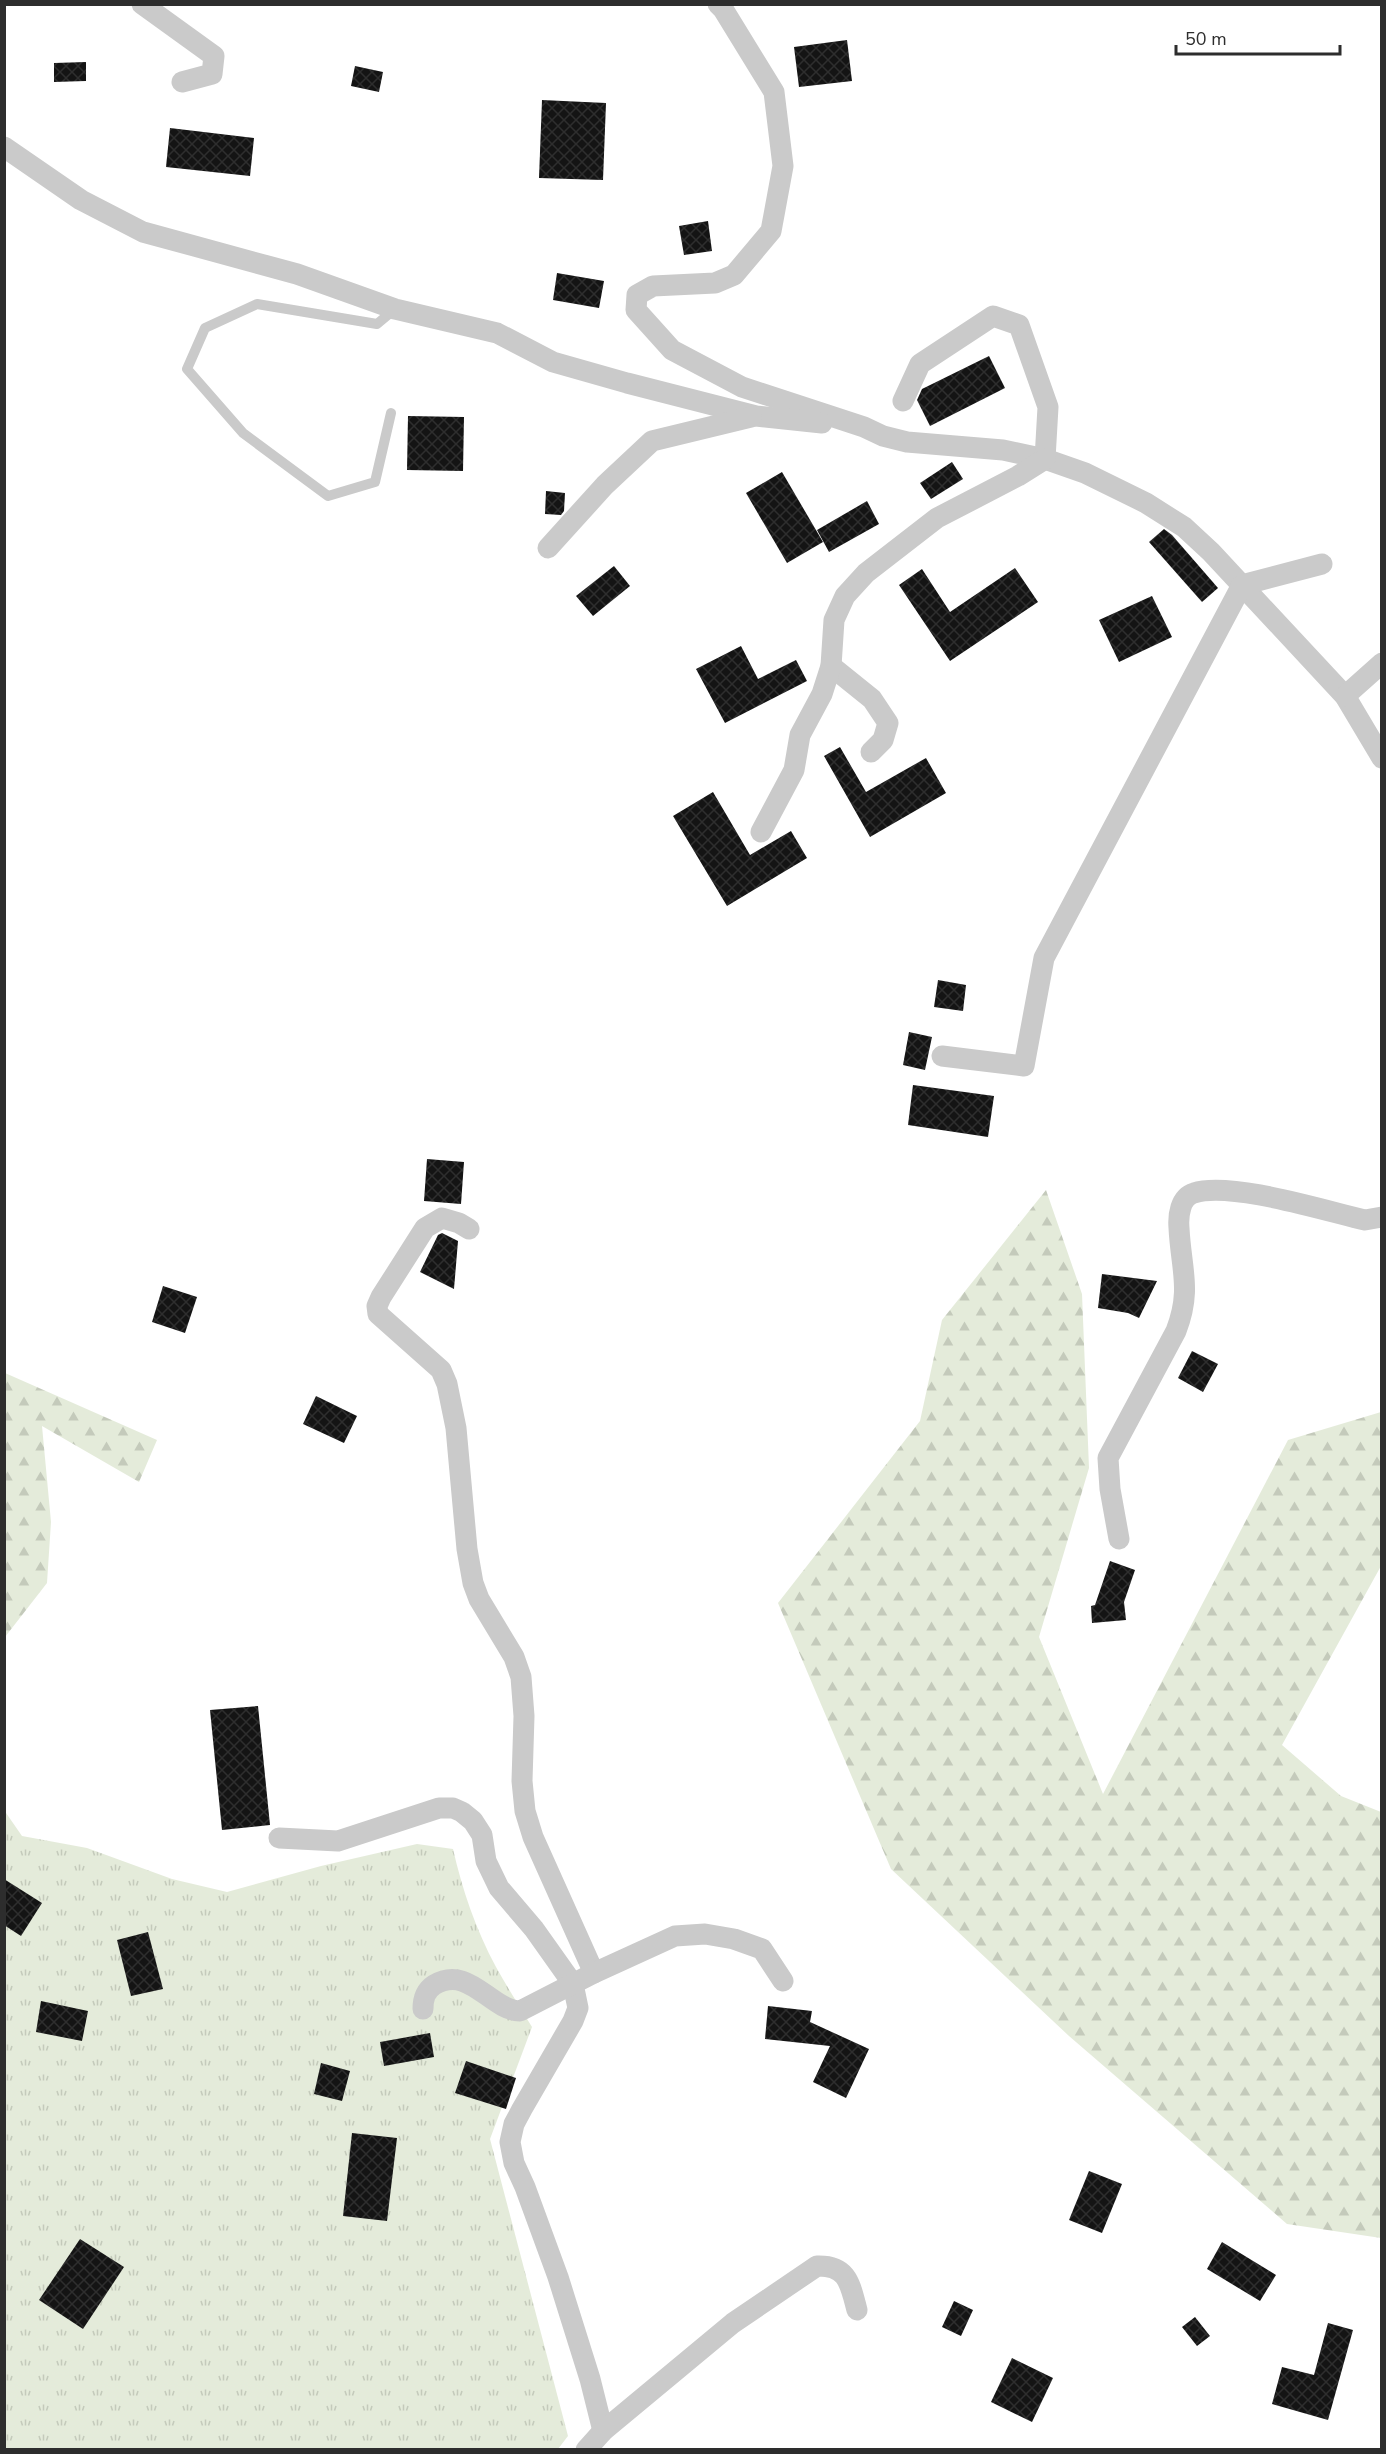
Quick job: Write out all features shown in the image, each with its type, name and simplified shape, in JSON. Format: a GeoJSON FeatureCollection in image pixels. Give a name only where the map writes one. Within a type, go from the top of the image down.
{"type":"FeatureCollection","features":[{"type":"Feature","properties":{"kind":"street"},"geometry":{"type":"LineString","coordinates":[[142,4],[214,56],[212,74],[182,82]]}},
{"type":"Feature","properties":{"kind":"street"},"geometry":{"type":"LineString","coordinates":[[718,4],[774,92],[783,166],[771,231],[734,274],[715,283],[653,286],[637,296],[636,310],[672,350],[742,387],[864,427],[883,436],[908,442],[1003,450],[1045,459],[1085,473],[1146,503],[1184,527],[1242,585],[1345,696],[1382,758]]}},
{"type":"Feature","properties":{"kind":"street"},"geometry":{"type":"LineString","coordinates":[[4,147],[81,200],[143,232],[297,274],[395,309],[497,333],[553,362],[627,383],[756,416],[864,427]]}},
{"type":"Feature","properties":{"kind":"street"},"geometry":{"type":"LineString","coordinates":[[903,402],[920,364],[949,344],[993,316],[1019,325],[1048,407],[1045,459]]}},
{"type":"Feature","properties":{"kind":"street"},"geometry":{"type":"LineString","coordinates":[[548,548],[605,485],[652,441],[756,416]]}},
{"type":"Feature","properties":{"kind":"street"},"geometry":{"type":"LineString","coordinates":[[761,832],[794,770],[800,735],[822,694],[831,666],[834,620],[845,596],[866,573],[937,518],[1018,476],[1045,459]]}},
{"type":"Feature","properties":{"kind":"street"},"geometry":{"type":"LineString","coordinates":[[942,1056],[1024,1066],[1044,958],[1242,585],[1322,564]]}},
{"type":"Feature","properties":{"kind":"street"},"geometry":{"type":"LineString","coordinates":[[1345,696],[1382,663]]}},
{"type":"Feature","properties":{"kind":"street"},"geometry":{"type":"LineString","coordinates":[[831,666],[872,699],[888,723],[883,740],[871,752]]}},
{"type":"Feature","properties":{"kind":"street"},"geometry":{"type":"LineString","coordinates":[[1119,1539],[1110,1489],[1108,1458],[1176,1331],[1184,1311],[1186,1295],[1179,1226],[1181,1205],[1194,1193],[1229,1191],[1262,1196],[1365,1220],[1382,1217]]}},
{"type":"Feature","properties":{"kind":"street"},"geometry":{"type":"LineString","coordinates":[[469,1229],[442,1218],[425,1227],[381,1297],[377,1306],[378,1314],[441,1370],[447,1384],[456,1428],[467,1549],[473,1583],[479,1599],[514,1657],[520,1677],[524,1716],[522,1781],[525,1811],[533,1837],[594,1973]]}},
{"type":"Feature","properties":{"kind":"street"},"geometry":{"type":"LineString","coordinates":[[279,1838],[338,1841],[439,1808],[453,1808],[462,1812],[473,1821],[482,1834],[486,1861],[499,1888],[534,1929],[573,1984],[578,2008],[573,2021],[518,2116],[510,2142],[514,2163],[558,2277],[590,2379],[603,2432]]}},
{"type":"Feature","properties":{"kind":"street"},"geometry":{"type":"LineString","coordinates":[[423,2009],[423,1998],[429,1988],[442,1980],[457,1980],[472,1985],[508,2009],[528,2008],[594,1973],[675,1936],[705,1934],[734,1939],[762,1949],[783,1981]]}},
{"type":"Feature","properties":{"kind":"street"},"geometry":{"type":"LineString","coordinates":[[586,2450],[603,2432],[733,2324],[817,2266],[831,2265],[847,2277],[856,2310]]}},
{"type":"Feature","properties":{"kind":"lane"},"geometry":{"type":"LineString","coordinates":[[391,412],[375,482],[328,496],[243,433],[187,369],[205,328],[257,304],[377,324],[395,309]]}},
{"type":"Feature","properties":{"kind":"green space"},"geometry":{"type":"Polygon","coordinates":[[[1046,1190],[1082,1294],[1089,1468],[1039,1637],[1103,1794],[1288,1440],[1381,1412],[1381,1566],[1282,1745],[1341,1796],[1381,1812],[1381,2238],[1287,2224],[1069,2036],[891,1869],[778,1603],[920,1421],[942,1320],[1046,1190]]]}},
{"type":"Feature","properties":{"kind":"green space"},"geometry":{"type":"Polygon","coordinates":[[[5,1373],[157,1440],[139,1482],[42,1426],[51,1522],[47,1583],[5,1637],[5,1373]]]}},
{"type":"Feature","properties":{"kind":"green space"},"geometry":{"type":"Polygon","coordinates":[[[4,1810],[22,1836],[87,1848],[172,1879],[227,1892],[321,1866],[417,1844],[453,1849],[465,1894],[482,1939],[532,2027],[490,2139],[568,2436],[558,2449],[5,2449],[4,1810]]]}},
{"type":"Feature","properties":{"kind":"building"},"geometry":{"type":"Polygon","coordinates":[[[847,40],[852,81],[799,87],[794,47],[847,40]]]}},
{"type":"Feature","properties":{"kind":"building"},"geometry":{"type":"Polygon","coordinates":[[[86,62],[86,81],[54,82],[54,63],[86,62]]]}},
{"type":"Feature","properties":{"kind":"building"},"geometry":{"type":"Polygon","coordinates":[[[355,66],[383,72],[379,92],[351,86],[355,66]]]}},
{"type":"Feature","properties":{"kind":"building"},"geometry":{"type":"Polygon","coordinates":[[[542,100],[606,103],[603,180],[539,178],[542,100]]]}},
{"type":"Feature","properties":{"kind":"building"},"geometry":{"type":"Polygon","coordinates":[[[170,128],[254,138],[250,176],[166,167],[170,128]]]}},
{"type":"Feature","properties":{"kind":"building"},"geometry":{"type":"Polygon","coordinates":[[[708,221],[712,251],[684,255],[679,226],[708,221]]]}},
{"type":"Feature","properties":{"kind":"building"},"geometry":{"type":"Polygon","coordinates":[[[557,273],[604,281],[599,308],[553,300],[557,273]]]}},
{"type":"Feature","properties":{"kind":"building"},"geometry":{"type":"Polygon","coordinates":[[[989,356],[1005,388],[930,426],[917,400],[922,389],[989,356]]]}},
{"type":"Feature","properties":{"kind":"building"},"geometry":{"type":"Polygon","coordinates":[[[408,416],[464,417],[463,471],[407,470],[408,416]]]}},
{"type":"Feature","properties":{"kind":"building"},"geometry":{"type":"Polygon","coordinates":[[[952,462],[963,479],[931,499],[920,483],[952,462]]]}},
{"type":"Feature","properties":{"kind":"building"},"geometry":{"type":"Polygon","coordinates":[[[782,472],[823,542],[787,563],[746,493],[782,472]]]}},
{"type":"Feature","properties":{"kind":"building"},"geometry":{"type":"Polygon","coordinates":[[[546,491],[565,493],[564,511],[561,515],[545,514],[546,491]]]}},
{"type":"Feature","properties":{"kind":"building"},"geometry":{"type":"Polygon","coordinates":[[[867,501],[879,524],[829,552],[817,530],[867,501]]]}},
{"type":"Feature","properties":{"kind":"building"},"geometry":{"type":"Polygon","coordinates":[[[1164,529],[1172,535],[1218,588],[1202,602],[1149,542],[1164,529]]]}},
{"type":"Feature","properties":{"kind":"building"},"geometry":{"type":"Polygon","coordinates":[[[614,566],[630,586],[593,616],[576,596],[614,566]]]}},
{"type":"Feature","properties":{"kind":"building"},"geometry":{"type":"Polygon","coordinates":[[[1015,568],[1038,602],[950,661],[899,585],[922,569],[950,612],[1015,568]]]}},
{"type":"Feature","properties":{"kind":"building"},"geometry":{"type":"Polygon","coordinates":[[[1152,596],[1172,637],[1119,662],[1099,620],[1152,596]]]}},
{"type":"Feature","properties":{"kind":"building"},"geometry":{"type":"Polygon","coordinates":[[[741,646],[758,679],[796,660],[807,681],[725,723],[696,669],[741,646]]]}},
{"type":"Feature","properties":{"kind":"building"},"geometry":{"type":"Polygon","coordinates":[[[840,747],[866,792],[926,758],[946,793],[870,837],[824,756],[840,747]]]}},
{"type":"Feature","properties":{"kind":"building"},"geometry":{"type":"Polygon","coordinates":[[[713,792],[750,855],[791,831],[807,858],[727,906],[673,816],[713,792]]]}},
{"type":"Feature","properties":{"kind":"building"},"geometry":{"type":"Polygon","coordinates":[[[938,980],[966,985],[963,1011],[934,1007],[938,980]]]}},
{"type":"Feature","properties":{"kind":"building"},"geometry":{"type":"Polygon","coordinates":[[[909,1032],[932,1037],[925,1070],[903,1065],[909,1032]]]}},
{"type":"Feature","properties":{"kind":"building"},"geometry":{"type":"Polygon","coordinates":[[[913,1085],[994,1096],[988,1137],[908,1125],[913,1085]]]}},
{"type":"Feature","properties":{"kind":"building"},"geometry":{"type":"Polygon","coordinates":[[[427,1159],[464,1162],[461,1204],[424,1201],[427,1159]]]}},
{"type":"Feature","properties":{"kind":"building"},"geometry":{"type":"Polygon","coordinates":[[[442,1233],[458,1241],[454,1289],[420,1272],[438,1235],[442,1233]]]}},
{"type":"Feature","properties":{"kind":"building"},"geometry":{"type":"Polygon","coordinates":[[[1102,1274],[1157,1281],[1139,1318],[1128,1313],[1098,1308],[1102,1274]]]}},
{"type":"Feature","properties":{"kind":"building"},"geometry":{"type":"Polygon","coordinates":[[[163,1286],[197,1297],[185,1333],[152,1322],[163,1286]]]}},
{"type":"Feature","properties":{"kind":"building"},"geometry":{"type":"Polygon","coordinates":[[[1192,1351],[1218,1364],[1203,1392],[1178,1378],[1192,1351]]]}},
{"type":"Feature","properties":{"kind":"building"},"geometry":{"type":"Polygon","coordinates":[[[316,1396],[357,1416],[344,1443],[303,1424],[316,1396]]]}},
{"type":"Feature","properties":{"kind":"building"},"geometry":{"type":"Polygon","coordinates":[[[1110,1561],[1135,1570],[1124,1602],[1126,1620],[1092,1623],[1091,1606],[1095,1605],[1110,1561]]]}},
{"type":"Feature","properties":{"kind":"building"},"geometry":{"type":"Polygon","coordinates":[[[258,1706],[270,1825],[222,1830],[210,1710],[258,1706]]]}},
{"type":"Feature","properties":{"kind":"building"},"geometry":{"type":"Polygon","coordinates":[[[4,1879],[42,1903],[21,1936],[4,1925],[4,1879]]]}},
{"type":"Feature","properties":{"kind":"building"},"geometry":{"type":"Polygon","coordinates":[[[148,1932],[163,1989],[131,1996],[117,1940],[148,1932]]]}},
{"type":"Feature","properties":{"kind":"building"},"geometry":{"type":"Polygon","coordinates":[[[41,2001],[88,2011],[82,2041],[36,2032],[41,2001]]]}},
{"type":"Feature","properties":{"kind":"building"},"geometry":{"type":"Polygon","coordinates":[[[768,2006],[812,2011],[810,2022],[869,2049],[846,2098],[813,2082],[830,2046],[765,2039],[768,2006]]]}},
{"type":"Feature","properties":{"kind":"building"},"geometry":{"type":"Polygon","coordinates":[[[430,2033],[434,2057],[384,2066],[380,2042],[430,2033]]]}},
{"type":"Feature","properties":{"kind":"building"},"geometry":{"type":"Polygon","coordinates":[[[466,2061],[516,2078],[506,2109],[455,2093],[466,2061]]]}},
{"type":"Feature","properties":{"kind":"building"},"geometry":{"type":"Polygon","coordinates":[[[321,2063],[350,2071],[342,2101],[314,2094],[321,2063]]]}},
{"type":"Feature","properties":{"kind":"building"},"geometry":{"type":"Polygon","coordinates":[[[352,2133],[397,2138],[387,2221],[343,2216],[352,2133]]]}},
{"type":"Feature","properties":{"kind":"building"},"geometry":{"type":"Polygon","coordinates":[[[1089,2171],[1122,2184],[1102,2233],[1069,2220],[1089,2171]]]}},
{"type":"Feature","properties":{"kind":"building"},"geometry":{"type":"Polygon","coordinates":[[[80,2239],[124,2267],[83,2329],[39,2300],[80,2239]]]}},
{"type":"Feature","properties":{"kind":"building"},"geometry":{"type":"Polygon","coordinates":[[[1222,2242],[1276,2275],[1260,2301],[1207,2269],[1222,2242]]]}},
{"type":"Feature","properties":{"kind":"building"},"geometry":{"type":"Polygon","coordinates":[[[954,2301],[973,2310],[961,2336],[942,2327],[954,2301]]]}},
{"type":"Feature","properties":{"kind":"building"},"geometry":{"type":"Polygon","coordinates":[[[1195,2317],[1210,2336],[1197,2346],[1182,2327],[1195,2317]]]}},
{"type":"Feature","properties":{"kind":"building"},"geometry":{"type":"Polygon","coordinates":[[[1328,2323],[1353,2330],[1328,2420],[1272,2404],[1282,2367],[1314,2375],[1328,2323]]]}},
{"type":"Feature","properties":{"kind":"building"},"geometry":{"type":"Polygon","coordinates":[[[1012,2358],[1053,2378],[1032,2422],[991,2402],[1012,2358]]]}}]}
